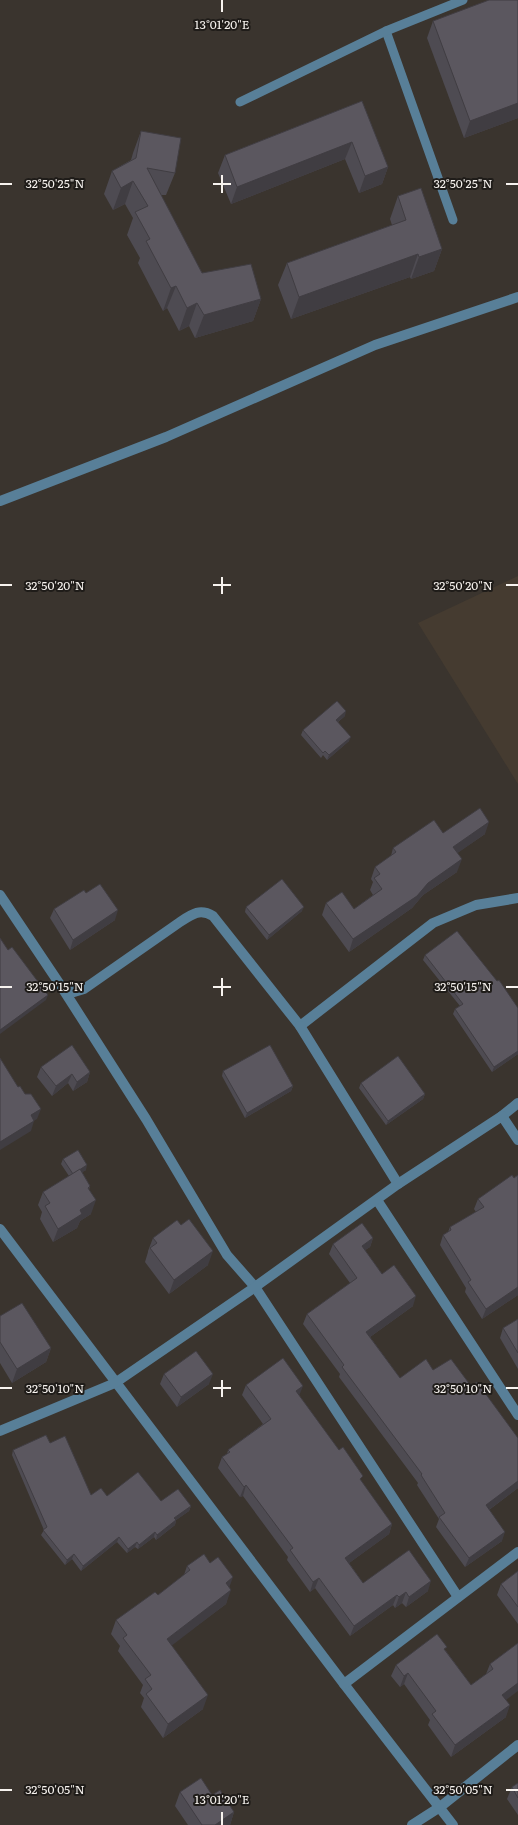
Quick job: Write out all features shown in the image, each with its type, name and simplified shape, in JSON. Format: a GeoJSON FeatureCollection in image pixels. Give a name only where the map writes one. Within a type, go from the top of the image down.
{"type":"FeatureCollection","features":[{"type":"Feature","properties":{"kind":"street"},"geometry":{"type":"LineString","coordinates":[[0,501],[166,437],[375,345],[518,298]]}},
{"type":"Feature","properties":{"kind":"street"},"geometry":{"type":"LineString","coordinates":[[0,895],[146,1119],[227,1256],[255,1287],[458,1597]]}},
{"type":"Feature","properties":{"kind":"street"},"geometry":{"type":"LineString","coordinates":[[300,1026],[433,923],[476,905],[518,898]]}},
{"type":"Feature","properties":{"kind":"street"},"geometry":{"type":"LineString","coordinates":[[60,986],[74,992],[84,989],[180,922],[196,912],[205,911],[213,916],[300,1026],[398,1184]]}},
{"type":"Feature","properties":{"kind":"street"},"geometry":{"type":"LineString","coordinates":[[0,1431],[115,1383],[255,1287],[398,1184],[502,1116],[518,1103]]}},
{"type":"Feature","properties":{"kind":"street"},"geometry":{"type":"LineString","coordinates":[[502,1116],[518,1140]]}},
{"type":"Feature","properties":{"kind":"street"},"geometry":{"type":"LineString","coordinates":[[377,1200],[518,1415]]}},
{"type":"Feature","properties":{"kind":"street"},"geometry":{"type":"LineString","coordinates":[[0,1229],[5,1244],[115,1383],[453,1825]]}},
{"type":"Feature","properties":{"kind":"street"},"geometry":{"type":"LineString","coordinates":[[344,1684],[518,1552]]}},
{"type":"Feature","properties":{"kind":"street"},"geometry":{"type":"LineString","coordinates":[[412,1825],[440,1807],[518,1745]]}},
{"type":"Feature","properties":{"kind":"lane"},"geometry":{"type":"LineString","coordinates":[[240,102],[386,31],[463,0]]}},
{"type":"Feature","properties":{"kind":"lane"},"geometry":{"type":"LineString","coordinates":[[386,31],[453,220]]}},
{"type":"Feature","properties":{"kind":"shaded area"},"geometry":{"type":"Polygon","coordinates":[[[518,576],[518,784],[418,623],[518,576]]]}},
{"type":"Feature","properties":{"kind":"building"},"geometry":{"type":"Polygon","coordinates":[[[489,0],[518,0],[518,103],[470,121],[433,21],[489,0]]]}},
{"type":"Feature","properties":{"kind":"building"},"geometry":{"type":"Polygon","coordinates":[[[362,101],[388,167],[365,176],[352,142],[237,187],[225,155],[362,101]]]}},
{"type":"Feature","properties":{"kind":"building"},"geometry":{"type":"Polygon","coordinates":[[[141,131],[181,138],[175,173],[147,168],[202,273],[251,264],[261,299],[204,315],[197,303],[187,308],[176,286],[171,288],[146,241],[150,239],[135,212],[148,206],[133,181],[121,188],[112,171],[136,158],[141,131]]]}},
{"type":"Feature","properties":{"kind":"building"},"geometry":{"type":"Polygon","coordinates":[[[421,188],[442,249],[419,257],[418,254],[299,297],[287,263],[406,220],[398,196],[421,188]]]}},
{"type":"Feature","properties":{"kind":"building"},"geometry":{"type":"Polygon","coordinates":[[[337,701],[346,711],[336,720],[351,737],[329,755],[325,751],[323,753],[303,730],[337,701]]]}},
{"type":"Feature","properties":{"kind":"building"},"geometry":{"type":"Polygon","coordinates":[[[480,808],[489,822],[453,847],[462,859],[428,883],[417,896],[353,939],[326,903],[342,892],[354,909],[382,889],[374,878],[380,874],[375,867],[396,852],[393,848],[434,820],[443,833],[480,808]]]}},
{"type":"Feature","properties":{"kind":"building"},"geometry":{"type":"Polygon","coordinates":[[[282,879],[304,907],[269,935],[246,907],[282,879]]]}},
{"type":"Feature","properties":{"kind":"building"},"geometry":{"type":"Polygon","coordinates":[[[100,884],[118,910],[73,940],[54,909],[84,890],[86,893],[100,884]]]}},
{"type":"Feature","properties":{"kind":"building"},"geometry":{"type":"Polygon","coordinates":[[[457,931],[497,981],[499,980],[518,1008],[518,1051],[494,1067],[455,1009],[463,1004],[425,955],[457,931]]]}},
{"type":"Feature","properties":{"kind":"building"},"geometry":{"type":"Polygon","coordinates":[[[0,938],[8,950],[12,947],[48,995],[0,1030],[0,938]]]}},
{"type":"Feature","properties":{"kind":"building"},"geometry":{"type":"Polygon","coordinates":[[[72,1045],[90,1072],[77,1082],[72,1074],[56,1086],[41,1067],[72,1045]]]}},
{"type":"Feature","properties":{"kind":"building"},"geometry":{"type":"Polygon","coordinates":[[[270,1045],[293,1086],[247,1113],[223,1071],[270,1045]]]}},
{"type":"Feature","properties":{"kind":"building"},"geometry":{"type":"Polygon","coordinates":[[[398,1056],[425,1094],[388,1121],[361,1083],[398,1056]]]}},
{"type":"Feature","properties":{"kind":"building"},"geometry":{"type":"Polygon","coordinates":[[[0,1058],[18,1087],[20,1086],[25,1094],[31,1094],[41,1109],[31,1115],[34,1121],[0,1142],[0,1058]]]}},
{"type":"Feature","properties":{"kind":"building"},"geometry":{"type":"Polygon","coordinates":[[[78,1150],[87,1165],[73,1174],[63,1159],[78,1150]]]}},
{"type":"Feature","properties":{"kind":"building"},"geometry":{"type":"Polygon","coordinates":[[[80,1169],[90,1186],[88,1188],[96,1200],[80,1210],[82,1214],[58,1229],[45,1206],[50,1203],[43,1192],[80,1169]]]}},
{"type":"Feature","properties":{"kind":"building"},"geometry":{"type":"Polygon","coordinates":[[[512,1175],[514,1178],[518,1175],[518,1287],[486,1309],[468,1282],[471,1280],[443,1235],[451,1230],[450,1227],[484,1207],[478,1199],[512,1175]]]}},
{"type":"Feature","properties":{"kind":"building"},"geometry":{"type":"Polygon","coordinates":[[[189,1219],[213,1251],[174,1280],[150,1248],[157,1243],[153,1238],[177,1220],[181,1225],[189,1219]]]}},
{"type":"Feature","properties":{"kind":"building"},"geometry":{"type":"Polygon","coordinates":[[[362,1223],[373,1238],[362,1246],[382,1274],[394,1265],[416,1296],[366,1332],[400,1378],[426,1359],[433,1370],[451,1359],[471,1386],[477,1382],[518,1438],[518,1481],[486,1505],[505,1532],[469,1558],[439,1517],[445,1513],[422,1474],[342,1367],[344,1365],[307,1314],[357,1278],[333,1244],[362,1223]]]}},
{"type":"Feature","properties":{"kind":"building"},"geometry":{"type":"Polygon","coordinates":[[[22,1303],[51,1348],[17,1369],[0,1342],[0,1316],[22,1303]]]}},
{"type":"Feature","properties":{"kind":"building"},"geometry":{"type":"Polygon","coordinates":[[[518,1319],[518,1353],[503,1328],[518,1319]]]}},
{"type":"Feature","properties":{"kind":"building"},"geometry":{"type":"Polygon","coordinates":[[[196,1351],[213,1374],[181,1397],[164,1374],[196,1351]]]}},
{"type":"Feature","properties":{"kind":"building"},"geometry":{"type":"Polygon","coordinates":[[[283,1358],[303,1386],[296,1391],[339,1450],[343,1447],[363,1476],[360,1479],[392,1524],[345,1558],[363,1583],[409,1550],[431,1581],[409,1597],[406,1592],[399,1597],[397,1595],[354,1626],[319,1578],[313,1582],[290,1550],[293,1548],[246,1485],[244,1487],[222,1457],[230,1452],[228,1450],[271,1419],[246,1385],[283,1358]]]}},
{"type":"Feature","properties":{"kind":"building"},"geometry":{"type":"Polygon","coordinates":[[[46,1435],[50,1443],[65,1436],[91,1495],[101,1488],[107,1496],[138,1472],[161,1501],[178,1489],[191,1506],[174,1518],[176,1520],[157,1535],[155,1532],[139,1545],[137,1542],[128,1549],[119,1537],[83,1566],[74,1554],[67,1560],[43,1530],[47,1527],[13,1450],[46,1435]]]}},
{"type":"Feature","properties":{"kind":"building"},"geometry":{"type":"Polygon","coordinates":[[[204,1554],[210,1563],[218,1557],[233,1577],[226,1583],[231,1590],[167,1639],[208,1695],[168,1724],[146,1694],[152,1689],[145,1679],[151,1675],[123,1638],[127,1635],[116,1620],[155,1592],[158,1595],[190,1570],[187,1566],[204,1554]]]}},
{"type":"Feature","properties":{"kind":"building"},"geometry":{"type":"Polygon","coordinates":[[[518,1571],[518,1607],[501,1584],[518,1571]]]}},
{"type":"Feature","properties":{"kind":"building"},"geometry":{"type":"Polygon","coordinates":[[[437,1634],[447,1647],[444,1649],[471,1685],[493,1669],[490,1664],[518,1643],[518,1683],[502,1695],[510,1705],[455,1745],[432,1714],[436,1711],[408,1673],[404,1676],[396,1665],[437,1634]]]}},
{"type":"Feature","properties":{"kind":"building"},"geometry":{"type":"Polygon","coordinates":[[[201,1778],[212,1795],[220,1790],[234,1812],[215,1825],[202,1825],[180,1792],[201,1778]]]}},
{"type":"Feature","properties":{"kind":"building"},"geometry":{"type":"Polygon","coordinates":[[[518,1783],[518,1798],[512,1787],[518,1783]]]}}]}
